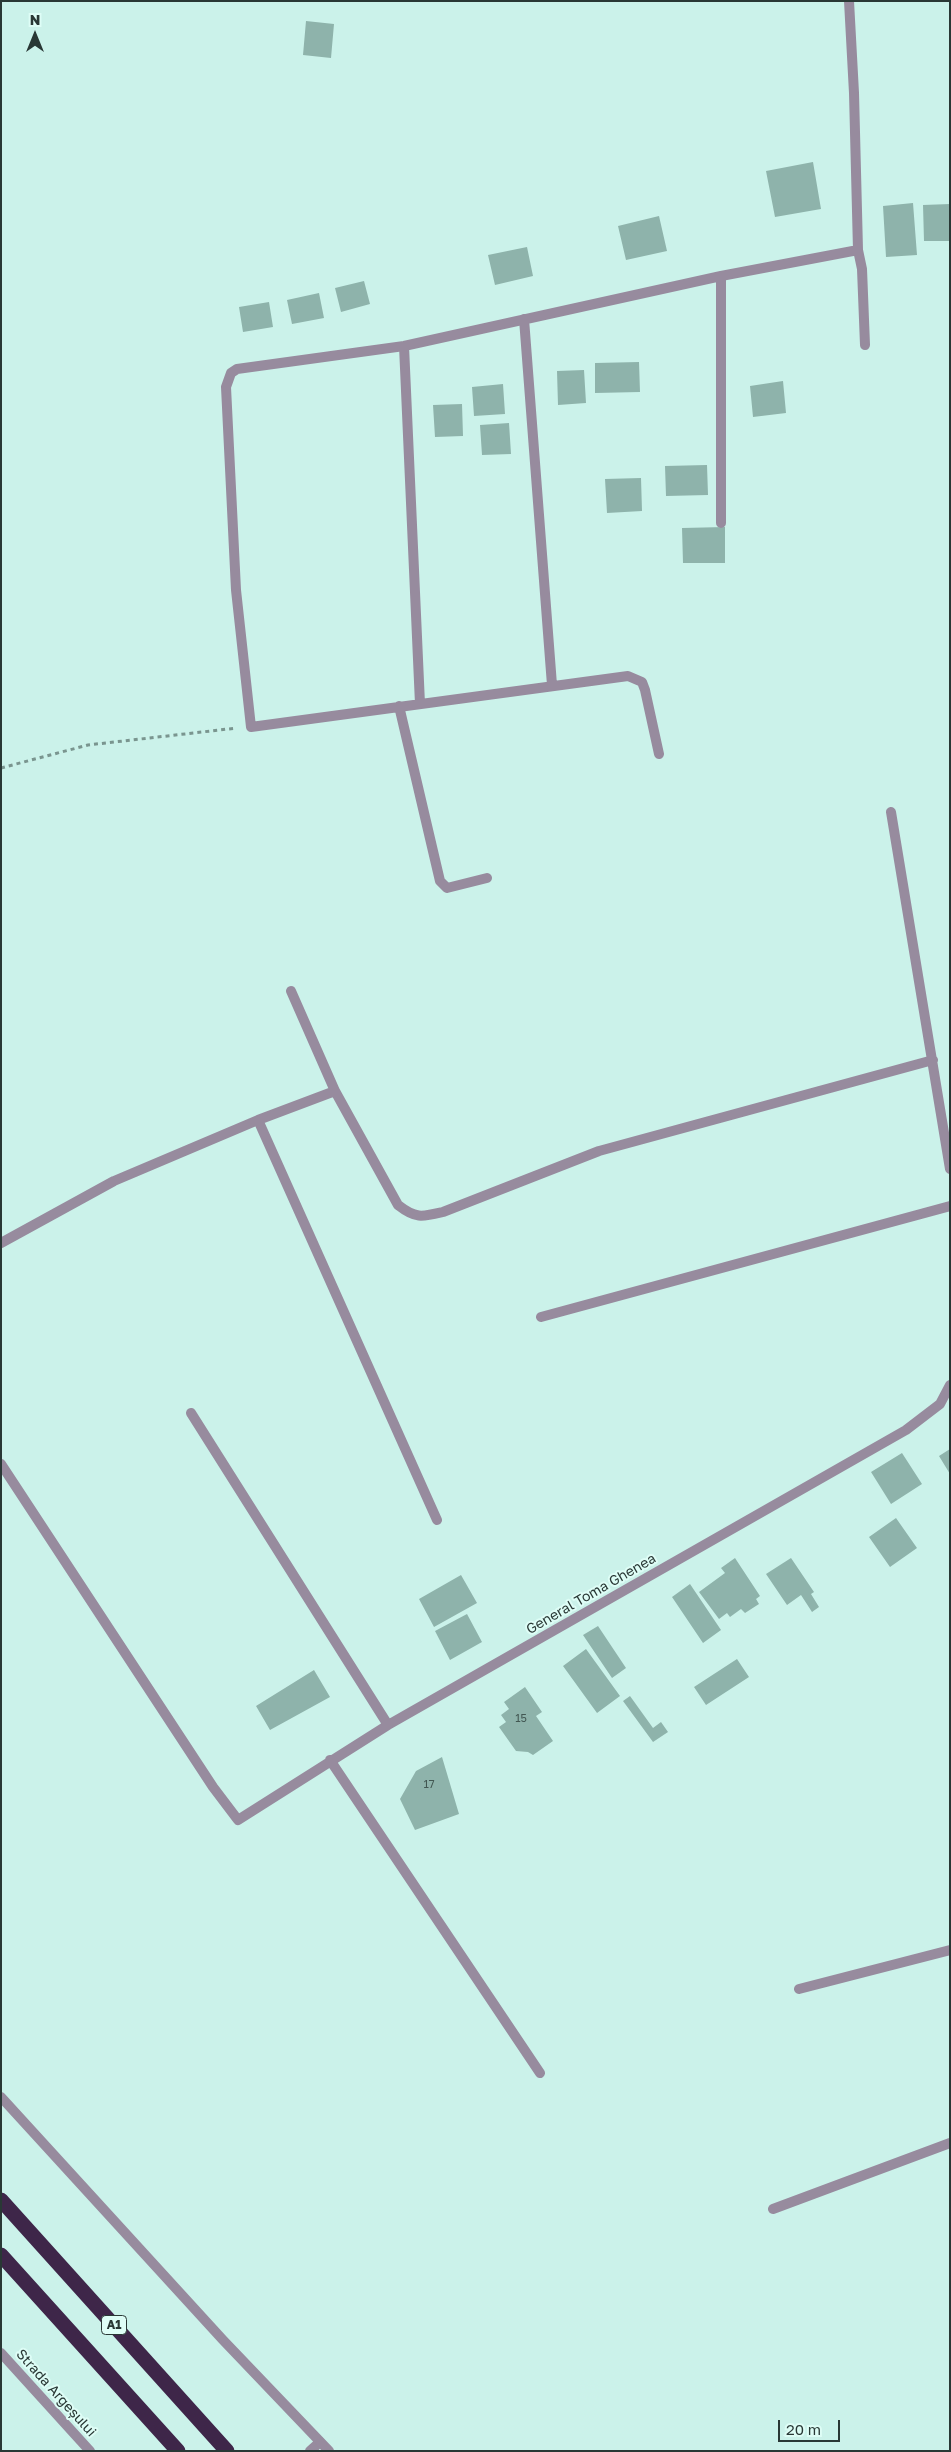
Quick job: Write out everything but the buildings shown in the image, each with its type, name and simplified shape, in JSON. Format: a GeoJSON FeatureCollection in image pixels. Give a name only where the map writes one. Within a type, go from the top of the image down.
{"type":"FeatureCollection","features":[{"type":"Feature","properties":{"kind":"highway","name":"A1"},"geometry":{"type":"LineString","coordinates":[[1,2200],[227,2451]]}},
{"type":"Feature","properties":{"kind":"highway"},"geometry":{"type":"LineString","coordinates":[[1,2254],[178,2451]]}},
{"type":"Feature","properties":{"kind":"street"},"geometry":{"type":"LineString","coordinates":[[849,1],[854,93],[858,250],[862,269],[865,345]]}},
{"type":"Feature","properties":{"kind":"street"},"geometry":{"type":"LineString","coordinates":[[659,754],[645,690],[642,682],[636,678],[617,677],[552,685],[251,727],[236,590],[226,386],[231,373],[236,369],[404,346],[721,276],[858,250]]}},
{"type":"Feature","properties":{"kind":"street"},"geometry":{"type":"LineString","coordinates":[[721,276],[721,523]]}},
{"type":"Feature","properties":{"kind":"street"},"geometry":{"type":"LineString","coordinates":[[524,318],[552,685]]}},
{"type":"Feature","properties":{"kind":"street"},"geometry":{"type":"LineString","coordinates":[[404,346],[420,704]]}},
{"type":"Feature","properties":{"kind":"street"},"geometry":{"type":"LineString","coordinates":[[399,706],[440,881],[447,888],[487,878]]}},
{"type":"Feature","properties":{"kind":"street"},"geometry":{"type":"LineString","coordinates":[[891,812],[950,1169]]}},
{"type":"Feature","properties":{"kind":"street"},"geometry":{"type":"LineString","coordinates":[[291,991],[335,1092],[398,1206],[409,1214],[421,1217],[443,1212],[599,1151],[933,1060]]}},
{"type":"Feature","properties":{"kind":"street"},"geometry":{"type":"LineString","coordinates":[[1,1243],[114,1181],[258,1120],[335,1092]]}},
{"type":"Feature","properties":{"kind":"street"},"geometry":{"type":"LineString","coordinates":[[258,1120],[437,1520]]}},
{"type":"Feature","properties":{"kind":"street"},"geometry":{"type":"LineString","coordinates":[[541,1317],[950,1206]]}},
{"type":"Feature","properties":{"kind":"street","name":"General Toma Ghenea"},"geometry":{"type":"LineString","coordinates":[[1,1464],[213,1787],[238,1820],[388,1725],[906,1430],[940,1404],[950,1385]]}},
{"type":"Feature","properties":{"kind":"street"},"geometry":{"type":"LineString","coordinates":[[191,1413],[388,1725]]}},
{"type":"Feature","properties":{"kind":"street"},"geometry":{"type":"LineString","coordinates":[[330,1760],[540,2073]]}},
{"type":"Feature","properties":{"kind":"street"},"geometry":{"type":"LineString","coordinates":[[799,1989],[950,1950]]}},
{"type":"Feature","properties":{"kind":"street"},"geometry":{"type":"LineString","coordinates":[[1,2097],[216,2332],[329,2451]]}},
{"type":"Feature","properties":{"kind":"street"},"geometry":{"type":"LineString","coordinates":[[773,2209],[950,2143]]}},
{"type":"Feature","properties":{"kind":"street","name":"Strada Argeșului"},"geometry":{"type":"LineString","coordinates":[[1,2353],[90,2451]]}},
{"type":"Feature","properties":{"kind":"street"},"geometry":{"type":"LineString","coordinates":[[310,2451],[320,2442]]}},
{"type":"Feature","properties":{"kind":"path"},"geometry":{"type":"LineString","coordinates":[[1,768],[88,745],[251,727]]}}]}
